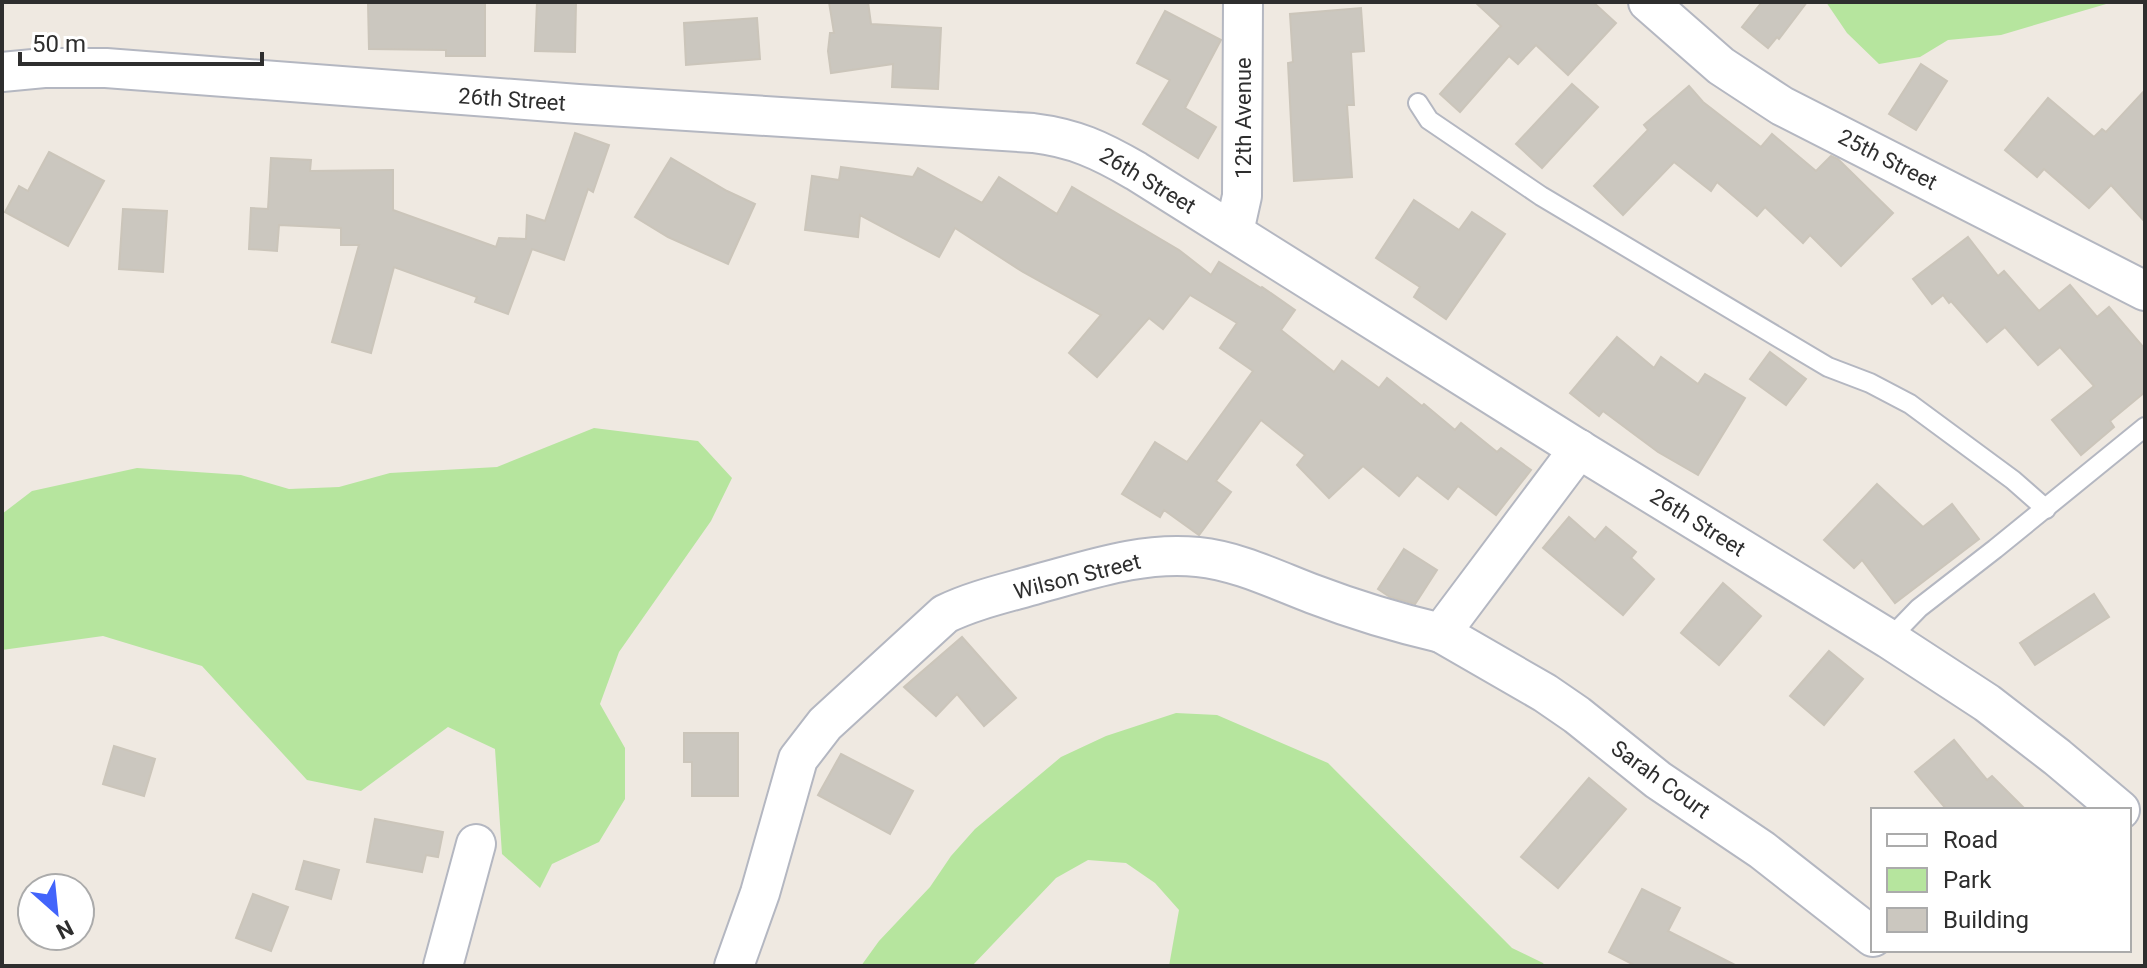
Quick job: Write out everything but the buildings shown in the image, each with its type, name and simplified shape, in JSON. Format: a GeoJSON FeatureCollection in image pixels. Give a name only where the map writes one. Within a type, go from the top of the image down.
{"type":"FeatureCollection","features":[{"type":"Feature","properties":{"kind":"street","name":"12th Avenue"},"geometry":{"type":"LineString","coordinates":[[1234,232],[1242,196],[1243,2]]}},
{"type":"Feature","properties":{"kind":"street","name":"25th Street"},"geometry":{"type":"LineString","coordinates":[[1648,2],[1721,66],[1782,106],[2145,291]]}},
{"type":"Feature","properties":{"kind":"street","name":"26th Street"},"geometry":{"type":"LineString","coordinates":[[2,72],[106,68],[1061,136],[1085,143],[1234,232],[1889,639],[1987,703],[2118,808]]}},
{"type":"Feature","properties":{"kind":"street"},"geometry":{"type":"LineString","coordinates":[[1441,633],[1579,449]]}},
{"type":"Feature","properties":{"kind":"street","name":"Wilson Street"},"geometry":{"type":"LineString","coordinates":[[734,966],[760,893],[798,759],[825,724],[945,614],[965,605],[1125,561],[1163,555],[1199,557],[1235,565],[1338,603],[1441,633]]}},
{"type":"Feature","properties":{"kind":"street","name":"Sarah Court"},"geometry":{"type":"LineString","coordinates":[[1441,633],[1521,678],[1577,715],[1658,780],[1762,850],[1871,935]]}},
{"type":"Feature","properties":{"kind":"street"},"geometry":{"type":"LineString","coordinates":[[443,966],[476,844]]}},
{"type":"Feature","properties":{"kind":"lane"},"geometry":{"type":"LineString","coordinates":[[1418,103],[1429,120],[1541,196],[1828,367],[1870,383],[1910,404],[2013,480],[2046,509]]}},
{"type":"Feature","properties":{"kind":"lane"},"geometry":{"type":"LineString","coordinates":[[1889,639],[1919,608],[2145,427]]}},
{"type":"Feature","properties":{"kind":"green space"},"geometry":{"type":"Polygon","coordinates":[[[1826,2],[2113,2],[2001,35],[1948,40],[1920,57],[1879,64],[1847,33],[1826,2]]]}},
{"type":"Feature","properties":{"kind":"green space"},"geometry":{"type":"Polygon","coordinates":[[[594,428],[698,441],[732,478],[711,521],[619,652],[600,704],[625,748],[625,799],[599,842],[552,864],[540,888],[502,854],[495,749],[448,727],[361,791],[307,780],[202,666],[103,636],[2,650],[2,514],[32,491],[137,468],[241,475],[289,489],[339,487],[390,473],[497,467],[594,428]]]}},
{"type":"Feature","properties":{"kind":"green space"},"geometry":{"type":"Polygon","coordinates":[[[1176,713],[1217,715],[1328,763],[1512,948],[1545,966],[1169,966],[1179,910],[1155,883],[1126,863],[1088,860],[1056,878],[972,966],[861,966],[879,941],[930,887],[951,856],[975,829],[1061,757],[1106,736],[1176,713]]]}}]}
